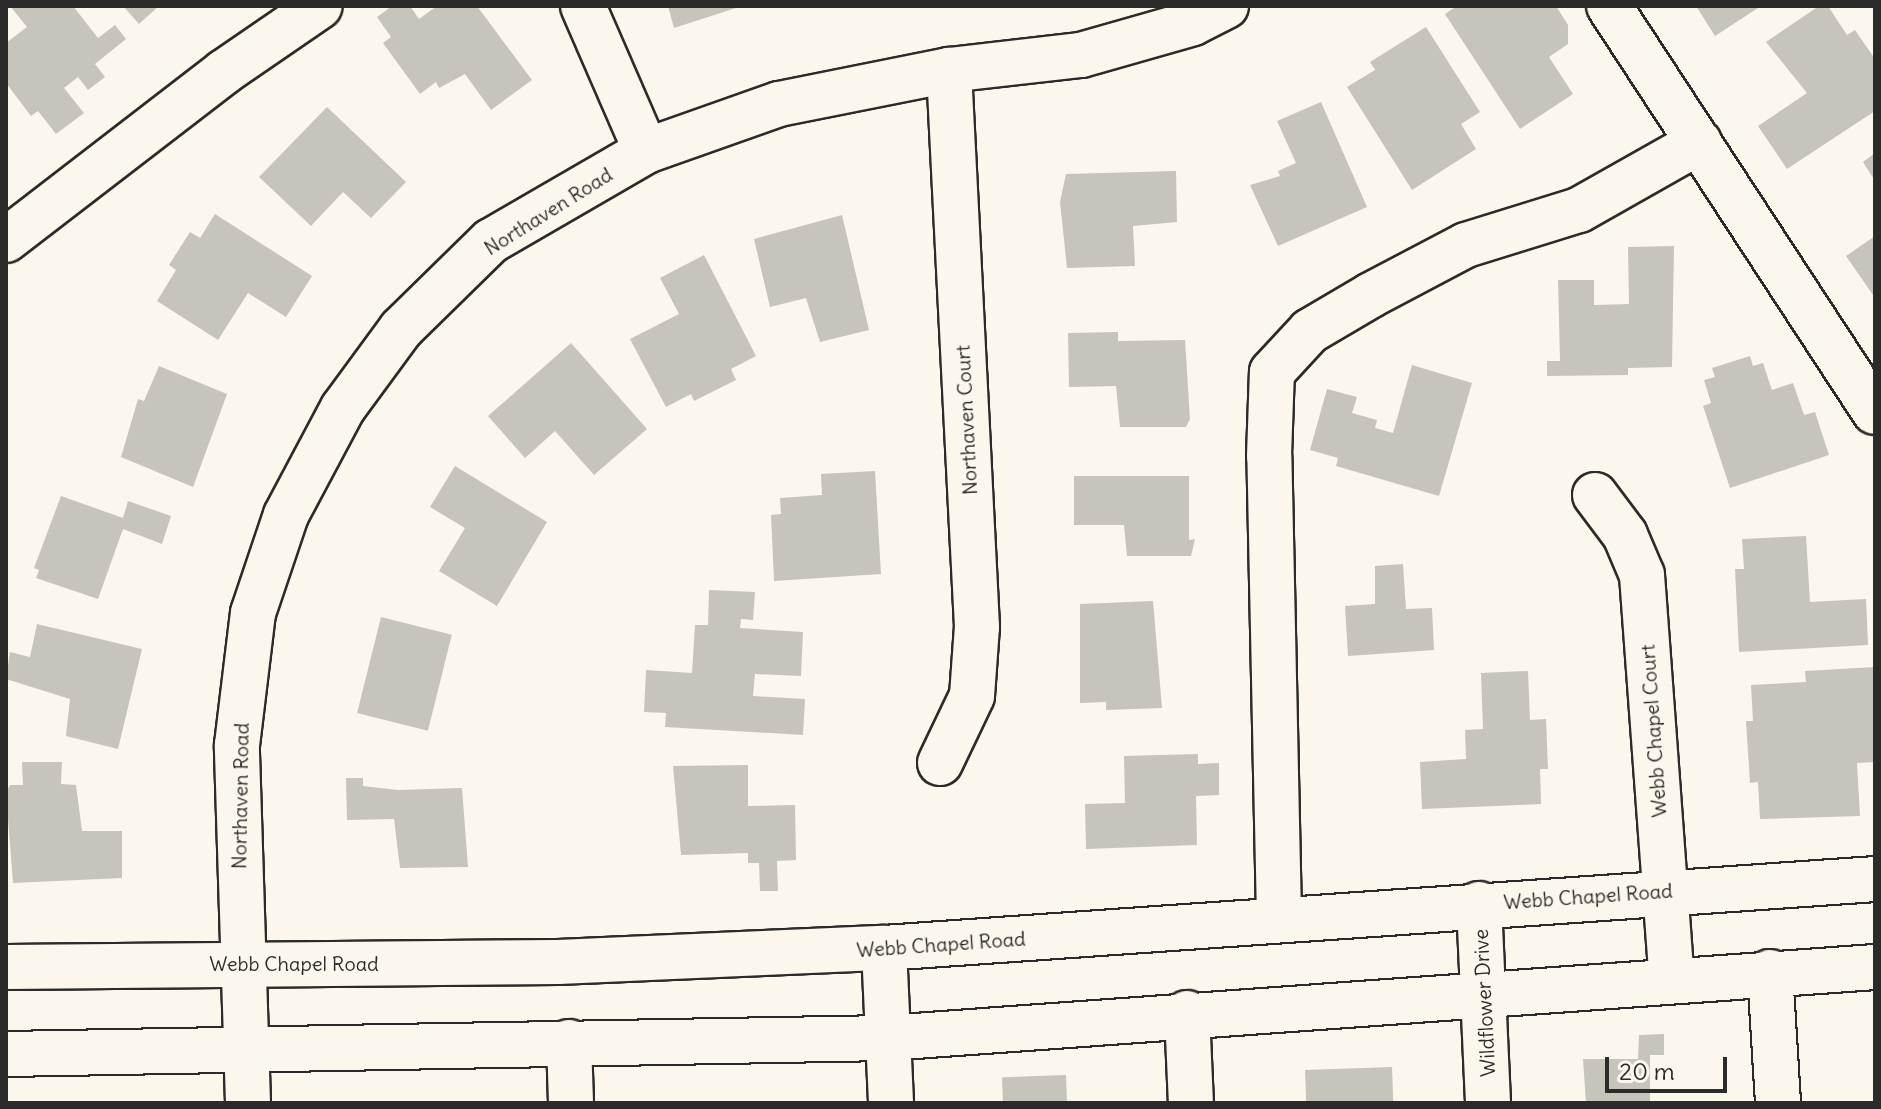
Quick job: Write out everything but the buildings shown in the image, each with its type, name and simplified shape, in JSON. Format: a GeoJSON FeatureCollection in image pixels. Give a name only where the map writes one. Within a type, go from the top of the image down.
{"type":"FeatureCollection","features":[{"type":"Feature","properties":{"kind":"main road"},"geometry":{"type":"LineString","coordinates":[[6,240],[224,72],[320,6]]}},
{"type":"Feature","properties":{"kind":"main road"},"geometry":{"type":"LineString","coordinates":[[583,6],[646,151]]}},
{"type":"Feature","properties":{"kind":"main road","name":"Northaven Road"},"geometry":{"type":"LineString","coordinates":[[248,1103],[240,962],[237,745],[253,613],[286,515],[343,408],[401,329],[491,241],[646,151],[779,104],[949,70],[1081,55],[1193,23],[1226,6]]}},
{"type":"Feature","properties":{"kind":"main road"},"geometry":{"type":"LineString","coordinates":[[1609,6],[1875,412]]}},
{"type":"Feature","properties":{"kind":"main road","name":"Northaven Court"},"geometry":{"type":"LineString","coordinates":[[940,763],[972,696],[977,627],[949,70]]}},
{"type":"Feature","properties":{"kind":"main road"},"geometry":{"type":"LineString","coordinates":[[1279,917],[1269,456],[1272,372],[1310,331],[1371,295],[1466,245],[1579,210],[1699,142]]}},
{"type":"Feature","properties":{"kind":"main road","name":"Webb Chapel Court"},"geometry":{"type":"LineString","coordinates":[[1595,495],[1625,535],[1642,575],[1672,979]]}},
{"type":"Feature","properties":{"kind":"main road","name":"Webb Chapel Road"},"geometry":{"type":"LineString","coordinates":[[6,967],[240,962],[558,962],[884,948],[1666,889],[1875,879]]}},
{"type":"Feature","properties":{"kind":"main road","name":"Wildflower Drive"},"geometry":{"type":"LineString","coordinates":[[1479,904],[1488,1103]]}},
{"type":"Feature","properties":{"kind":"main road"},"geometry":{"type":"LineString","coordinates":[[884,948],[891,1103]]}},
{"type":"Feature","properties":{"kind":"main road"},"geometry":{"type":"LineString","coordinates":[[6,1054],[887,1038],[1187,1013],[1875,967]]}},
{"type":"Feature","properties":{"kind":"main road"},"geometry":{"type":"LineString","coordinates":[[1770,972],[1778,1103]]}},
{"type":"Feature","properties":{"kind":"main road"},"geometry":{"type":"LineString","coordinates":[[1187,1013],[1191,1103]]}},
{"type":"Feature","properties":{"kind":"main road"},"geometry":{"type":"LineString","coordinates":[[569,1042],[571,1103]]}}]}
